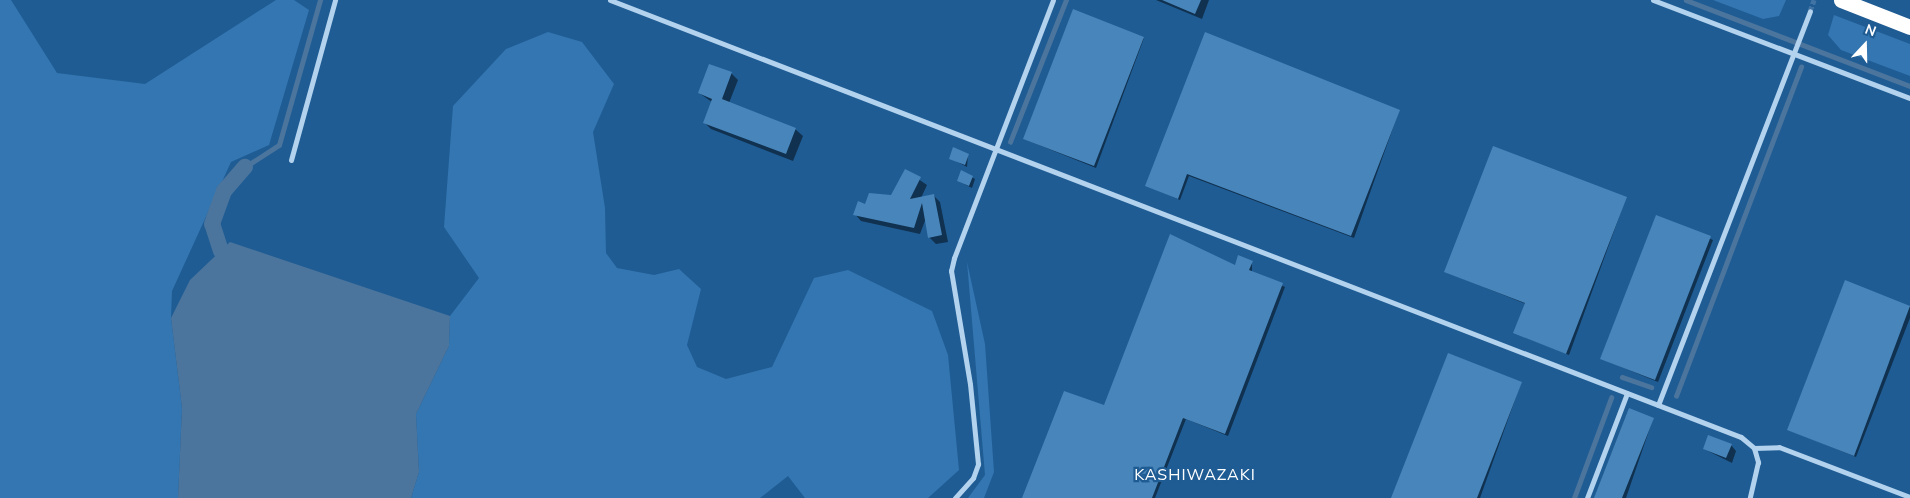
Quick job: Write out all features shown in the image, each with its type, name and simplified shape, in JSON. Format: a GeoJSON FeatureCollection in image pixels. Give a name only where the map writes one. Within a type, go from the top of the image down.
{"type":"FeatureCollection","features":[{"type":"Feature","properties":{"kind":"highway"},"geometry":{"type":"LineString","coordinates":[[1841,0],[1910,27]]}},
{"type":"Feature","properties":{"kind":"street"},"geometry":{"type":"LineString","coordinates":[[290,160],[335,0]]}},
{"type":"Feature","properties":{"kind":"street"},"geometry":{"type":"LineString","coordinates":[[610,0],[1741,437],[1754,448],[1758,462],[1750,498]]}},
{"type":"Feature","properties":{"kind":"street"},"geometry":{"type":"LineString","coordinates":[[956,498],[973,478],[978,464],[951,271],[1053,0]]}},
{"type":"Feature","properties":{"kind":"street"},"geometry":{"type":"LineString","coordinates":[[1653,0],[1910,98]]}},
{"type":"Feature","properties":{"kind":"street"},"geometry":{"type":"LineString","coordinates":[[1658,405],[1810,11]]}},
{"type":"Feature","properties":{"kind":"street"},"geometry":{"type":"LineString","coordinates":[[1586,498],[1627,393]]}},
{"type":"Feature","properties":{"kind":"street"},"geometry":{"type":"LineString","coordinates":[[1754,448],[1779,447],[1910,497]]}},
{"type":"Feature","properties":{"kind":"shaded area"},"geometry":{"type":"Polygon","coordinates":[[[0,0],[11,0],[57,73],[145,84],[276,0],[294,0],[309,10],[269,145],[231,162],[172,291],[171,318],[182,408],[178,498],[0,498],[0,0]]]}},
{"type":"Feature","properties":{"kind":"shaded area"},"geometry":{"type":"Polygon","coordinates":[[[1713,0],[1786,0],[1779,16],[1763,19],[1713,0]]]}},
{"type":"Feature","properties":{"kind":"shaded area"},"geometry":{"type":"Polygon","coordinates":[[[1834,15],[1910,44],[1910,76],[1841,50],[1828,35],[1834,15]]]}},
{"type":"Feature","properties":{"kind":"shaded area"},"geometry":{"type":"Polygon","coordinates":[[[548,32],[582,42],[614,84],[593,132],[605,208],[606,253],[617,268],[654,275],[679,269],[701,289],[687,345],[697,367],[726,379],[772,367],[814,278],[848,270],[932,311],[948,355],[959,470],[928,498],[805,498],[788,476],[760,498],[411,498],[419,472],[416,414],[449,346],[450,316],[479,278],[444,227],[453,106],[506,49],[548,32]]]}},
{"type":"Feature","properties":{"kind":"shaded area"},"geometry":{"type":"Polygon","coordinates":[[[230,242],[450,316],[449,346],[416,414],[419,472],[411,498],[178,498],[182,408],[171,318],[190,280],[230,242]]]}},
{"type":"Feature","properties":{"kind":"shaded area"},"geometry":{"type":"Polygon","coordinates":[[[967,262],[985,344],[994,472],[984,498],[968,498],[985,475],[967,262]]]}},
{"type":"Feature","properties":{"kind":"building"},"geometry":{"type":"Polygon","coordinates":[[[1162,0],[1201,0],[1195,14],[1162,0]]]}},
{"type":"Feature","properties":{"kind":"building"},"geometry":{"type":"Polygon","coordinates":[[[1073,9],[1144,37],[1094,166],[1023,139],[1073,9]]]}},
{"type":"Feature","properties":{"kind":"building"},"geometry":{"type":"Polygon","coordinates":[[[1205,32],[1400,110],[1351,236],[1187,174],[1178,199],[1145,186],[1205,32]]]}},
{"type":"Feature","properties":{"kind":"building"},"geometry":{"type":"Polygon","coordinates":[[[709,64],[732,72],[722,99],[796,128],[786,154],[703,123],[712,99],[698,93],[709,64]]]}},
{"type":"Feature","properties":{"kind":"building"},"geometry":{"type":"Polygon","coordinates":[[[1493,146],[1627,197],[1566,354],[1513,333],[1525,303],[1444,272],[1493,146]]]}},
{"type":"Feature","properties":{"kind":"building"},"geometry":{"type":"Polygon","coordinates":[[[953,147],[969,154],[965,165],[949,159],[953,147]]]}},
{"type":"Feature","properties":{"kind":"building"},"geometry":{"type":"Polygon","coordinates":[[[905,169],[921,177],[910,199],[934,194],[942,235],[928,238],[922,203],[914,228],[853,215],[858,201],[865,204],[869,193],[891,195],[905,169]]]}},
{"type":"Feature","properties":{"kind":"building"},"geometry":{"type":"Polygon","coordinates":[[[961,170],[973,176],[969,186],[957,181],[961,170]]]}},
{"type":"Feature","properties":{"kind":"building"},"geometry":{"type":"Polygon","coordinates":[[[1656,215],[1711,236],[1655,380],[1600,359],[1656,215]]]}},
{"type":"Feature","properties":{"kind":"building"},"geometry":{"type":"Polygon","coordinates":[[[1170,234],[1235,265],[1238,255],[1253,261],[1249,270],[1283,283],[1225,434],[1183,418],[1152,498],[1022,498],[1064,391],[1104,405],[1170,234]]]}},
{"type":"Feature","properties":{"kind":"building"},"geometry":{"type":"Polygon","coordinates":[[[1845,280],[1910,306],[1854,456],[1787,430],[1845,280]]]}},
{"type":"Feature","properties":{"kind":"building"},"geometry":{"type":"Polygon","coordinates":[[[1448,353],[1522,382],[1477,498],[1391,498],[1448,353]]]}},
{"type":"Feature","properties":{"kind":"building"},"geometry":{"type":"Polygon","coordinates":[[[1629,408],[1654,418],[1622,498],[1594,498],[1629,408]]]}},
{"type":"Feature","properties":{"kind":"building"},"geometry":{"type":"Polygon","coordinates":[[[1708,435],[1732,444],[1726,458],[1703,449],[1708,435]]]}},
{"type":"Feature","properties":{"kind":"waterway"},"geometry":{"type":"LineString","coordinates":[[245,167],[279,145],[320,0]]}},
{"type":"Feature","properties":{"kind":"waterway"},"geometry":{"type":"LineString","coordinates":[[1010,142],[1066,0]]}},
{"type":"Feature","properties":{"kind":"waterway"},"geometry":{"type":"LineString","coordinates":[[1686,0],[1910,86]]}},
{"type":"Feature","properties":{"kind":"waterway"},"geometry":{"type":"LineString","coordinates":[[1676,396],[1801,67]]}},
{"type":"Feature","properties":{"kind":"waterway"},"geometry":{"type":"LineString","coordinates":[[221,251],[212,224],[224,191],[245,167]]}},
{"type":"Feature","properties":{"kind":"waterway"},"geometry":{"type":"LineString","coordinates":[[1622,377],[1651,387]]}},
{"type":"Feature","properties":{"kind":"waterway"},"geometry":{"type":"LineString","coordinates":[[1574,498],[1611,398]]}},
{"type":"Feature","properties":{"kind":"tunnel"},"geometry":{"type":"LineString","coordinates":[[1810,11],[1814,0]]}},
{"type":"Feature","properties":{"kind":"district","name":"KASHIWAZAKI"},"geometry":{"type":"Point","coordinates":[1195,475]}}]}
